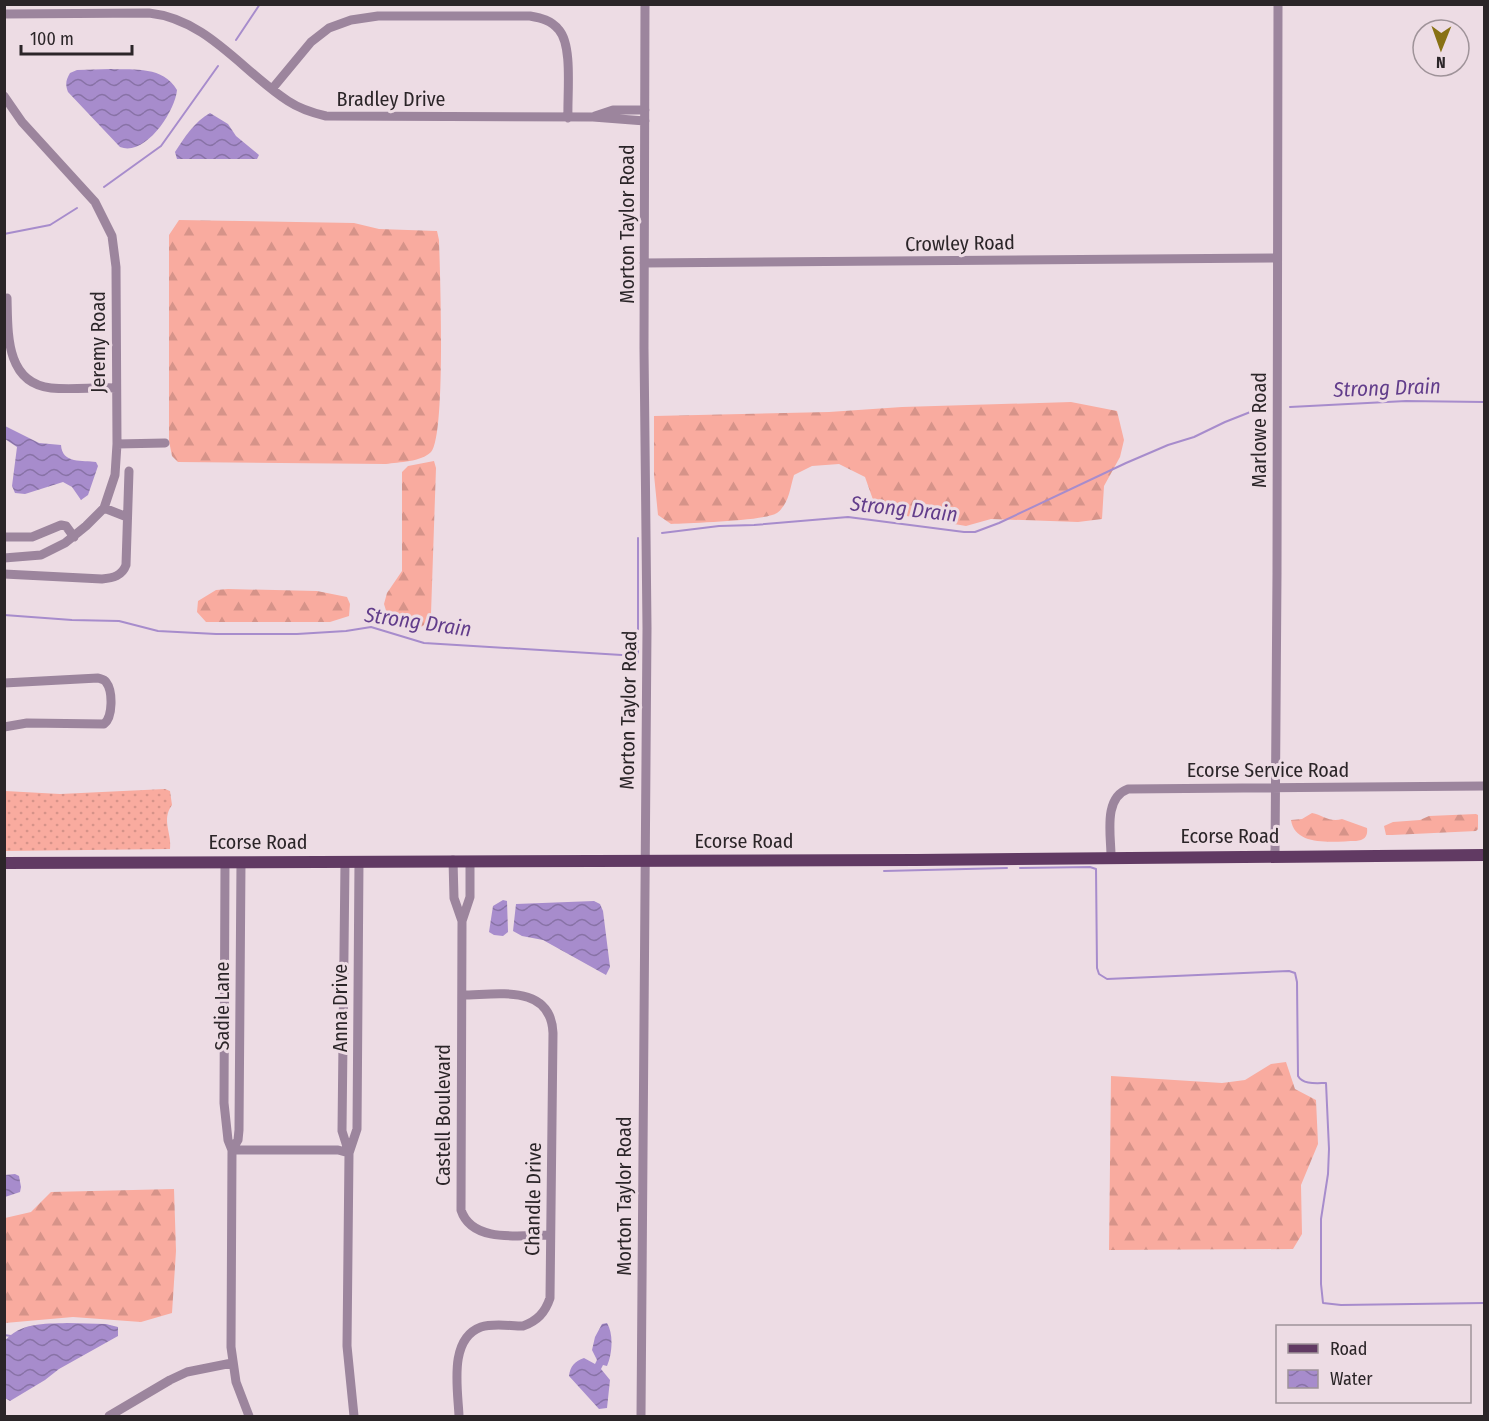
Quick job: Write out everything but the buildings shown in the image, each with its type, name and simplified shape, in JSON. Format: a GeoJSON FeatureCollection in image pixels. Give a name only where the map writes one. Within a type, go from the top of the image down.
{"type":"FeatureCollection","features":[{"type":"Feature","properties":{"kind":"main road","name":"Ecorse Road"},"geometry":{"type":"LineString","coordinates":[[4,862],[644,861],[1485,855]]}},
{"type":"Feature","properties":{"kind":"street","name":"Morton Taylor Road"},"geometry":{"type":"LineString","coordinates":[[641,1416],[647,639],[644,263],[645,4]]}},
{"type":"Feature","properties":{"kind":"street","name":"Marlowe Road"},"geometry":{"type":"LineString","coordinates":[[1275,855],[1278,4]]}},
{"type":"Feature","properties":{"kind":"street","name":"Bradley Drive"},"geometry":{"type":"LineString","coordinates":[[4,14],[141,13],[168,16],[198,29],[272,89],[301,108],[335,118],[593,117],[645,121]]}},
{"type":"Feature","properties":{"kind":"street"},"geometry":{"type":"LineString","coordinates":[[272,89],[311,42],[330,28],[351,20],[378,16],[530,16],[548,21],[560,31],[563,37],[567,53],[568,118]]}},
{"type":"Feature","properties":{"kind":"street","name":"Jeremy Road"},"geometry":{"type":"LineString","coordinates":[[4,96],[22,122],[95,202],[107,224],[114,244],[117,444],[115,475],[104,508],[74,537],[41,555],[4,558]]}},
{"type":"Feature","properties":{"kind":"street","name":"Bradley Drive"},"geometry":{"type":"LineString","coordinates":[[593,117],[613,110],[645,110]]}},
{"type":"Feature","properties":{"kind":"street","name":"Crowley Road"},"geometry":{"type":"LineString","coordinates":[[644,263],[1277,258]]}},
{"type":"Feature","properties":{"kind":"street"},"geometry":{"type":"LineString","coordinates":[[8,298],[11,354],[21,372],[33,382],[41,387],[53,388],[116,388]]}},
{"type":"Feature","properties":{"kind":"street"},"geometry":{"type":"LineString","coordinates":[[117,444],[165,443]]}},
{"type":"Feature","properties":{"kind":"street"},"geometry":{"type":"LineString","coordinates":[[4,574],[102,579],[124,571],[129,471]]}},
{"type":"Feature","properties":{"kind":"street"},"geometry":{"type":"LineString","coordinates":[[104,508],[127,517]]}},
{"type":"Feature","properties":{"kind":"street"},"geometry":{"type":"LineString","coordinates":[[4,537],[32,537],[61,525],[66,526],[74,537]]}},
{"type":"Feature","properties":{"kind":"street"},"geometry":{"type":"LineString","coordinates":[[4,683],[98,678],[108,684],[111,708],[109,719],[104,723],[27,723],[4,727]]}},
{"type":"Feature","properties":{"kind":"street","name":"Ecorse Service Road"},"geometry":{"type":"LineString","coordinates":[[1111,856],[1112,806],[1116,797],[1124,790],[1485,786]]}},
{"type":"Feature","properties":{"kind":"street","name":"Castell Boulevard"},"geometry":{"type":"LineString","coordinates":[[453,860],[454,898],[462,921]]}},
{"type":"Feature","properties":{"kind":"street","name":"Anna Drive"},"geometry":{"type":"LineString","coordinates":[[345,861],[342,1131],[349,1154]]}},
{"type":"Feature","properties":{"kind":"street","name":"Anna Drive"},"geometry":{"type":"LineString","coordinates":[[354,1416],[347,1346],[349,1154],[357,1129],[359,861]]}},
{"type":"Feature","properties":{"kind":"street","name":"Castell Boulevard"},"geometry":{"type":"LineString","coordinates":[[470,861],[470,897],[462,921],[460,1203],[463,1216],[471,1226],[488,1234],[550,1235]]}},
{"type":"Feature","properties":{"kind":"street","name":"Sadie Lane"},"geometry":{"type":"LineString","coordinates":[[225,862],[224,1103],[228,1140],[232,1150],[232,1363],[239,1392],[249,1416]]}},
{"type":"Feature","properties":{"kind":"street","name":"Sadie Lane"},"geometry":{"type":"LineString","coordinates":[[232,1150],[238,1140],[239,1130],[241,862]]}},
{"type":"Feature","properties":{"kind":"street","name":"Chandle Drive"},"geometry":{"type":"LineString","coordinates":[[459,1416],[459,1360],[465,1339],[481,1328],[523,1326],[529,1323],[539,1317],[546,1308],[550,1292],[553,1033],[550,1017],[541,1004],[527,996],[462,995]]}},
{"type":"Feature","properties":{"kind":"street"},"geometry":{"type":"LineString","coordinates":[[232,1150],[338,1150],[349,1154]]}},
{"type":"Feature","properties":{"kind":"street"},"geometry":{"type":"LineString","coordinates":[[110,1416],[187,1372],[232,1363]]}},
{"type":"Feature","properties":{"kind":"green space"},"geometry":{"type":"Polygon","coordinates":[[[179,220],[354,223],[379,229],[437,231],[441,352],[439,416],[436,440],[431,452],[416,460],[386,464],[178,462],[172,456],[169,441],[169,235],[179,220]]]}},
{"type":"Feature","properties":{"kind":"green space"},"geometry":{"type":"Polygon","coordinates":[[[1071,402],[1117,411],[1124,440],[1120,457],[1104,486],[1102,519],[1078,522],[991,519],[966,526],[877,511],[865,477],[839,464],[812,466],[794,475],[789,496],[784,505],[777,513],[770,516],[671,524],[658,515],[654,475],[654,416],[829,412],[902,407],[1071,402]]]}},
{"type":"Feature","properties":{"kind":"green space"},"geometry":{"type":"Polygon","coordinates":[[[434,461],[436,468],[431,614],[423,626],[413,629],[388,617],[384,604],[387,593],[402,571],[402,472],[408,466],[434,461]]]}},
{"type":"Feature","properties":{"kind":"green space"},"geometry":{"type":"Polygon","coordinates":[[[216,590],[317,591],[347,597],[350,604],[349,616],[330,622],[206,622],[197,612],[198,601],[216,590]]]}},
{"type":"Feature","properties":{"kind":"green space"},"geometry":{"type":"Polygon","coordinates":[[[165,789],[170,791],[172,805],[167,816],[170,849],[5,851],[5,791],[60,794],[165,789]]]}},
{"type":"Feature","properties":{"kind":"green space"},"geometry":{"type":"Polygon","coordinates":[[[1312,813],[1330,819],[1342,819],[1367,828],[1366,835],[1364,839],[1356,841],[1328,842],[1308,839],[1294,829],[1291,820],[1302,819],[1312,813]]]}},
{"type":"Feature","properties":{"kind":"green space"},"geometry":{"type":"Polygon","coordinates":[[[1478,815],[1478,829],[1476,831],[1386,835],[1384,826],[1393,822],[1420,820],[1429,816],[1478,815]]]}},
{"type":"Feature","properties":{"kind":"green space"},"geometry":{"type":"Polygon","coordinates":[[[1286,1062],[1295,1089],[1316,1100],[1318,1144],[1301,1185],[1302,1234],[1293,1249],[1109,1250],[1111,1076],[1222,1083],[1245,1080],[1271,1064],[1286,1062]]]}},
{"type":"Feature","properties":{"kind":"green space"},"geometry":{"type":"Polygon","coordinates":[[[174,1189],[176,1251],[172,1313],[141,1322],[73,1317],[5,1323],[5,1218],[31,1212],[51,1192],[174,1189]]]}},
{"type":"Feature","properties":{"kind":"water"},"geometry":{"type":"Polygon","coordinates":[[[111,69],[156,73],[171,82],[177,90],[171,110],[157,130],[139,145],[130,148],[120,147],[67,89],[66,82],[70,73],[77,70],[111,69]]]}},
{"type":"Feature","properties":{"kind":"water"},"geometry":{"type":"Polygon","coordinates":[[[210,113],[228,124],[236,136],[259,155],[257,159],[177,159],[175,152],[186,136],[199,120],[210,113]]]}},
{"type":"Feature","properties":{"kind":"water"},"geometry":{"type":"Polygon","coordinates":[[[5,426],[39,443],[61,445],[65,455],[74,460],[96,462],[98,466],[88,495],[81,500],[72,487],[63,482],[25,494],[15,493],[12,486],[17,447],[5,439],[5,426]]]}},
{"type":"Feature","properties":{"kind":"water"},"geometry":{"type":"Polygon","coordinates":[[[503,900],[507,901],[508,932],[503,936],[494,935],[489,932],[493,906],[503,900]]]}},
{"type":"Feature","properties":{"kind":"water"},"geometry":{"type":"Polygon","coordinates":[[[594,901],[600,904],[603,911],[610,967],[606,975],[543,940],[522,936],[513,931],[516,904],[594,901]]]}},
{"type":"Feature","properties":{"kind":"water"},"geometry":{"type":"Polygon","coordinates":[[[5,1175],[19,1176],[20,1192],[5,1197],[5,1175]]]}},
{"type":"Feature","properties":{"kind":"water"},"geometry":{"type":"Polygon","coordinates":[[[67,1323],[106,1324],[118,1327],[118,1336],[59,1369],[10,1401],[5,1398],[4,1342],[10,1335],[25,1327],[67,1323]]]}},
{"type":"Feature","properties":{"kind":"water"},"geometry":{"type":"Polygon","coordinates":[[[607,1323],[611,1333],[611,1350],[607,1366],[603,1365],[601,1369],[610,1380],[607,1408],[599,1409],[569,1376],[572,1367],[581,1359],[584,1358],[595,1364],[597,1360],[592,1350],[595,1337],[602,1324],[607,1323]]]}},
{"type":"Feature","properties":{"kind":"waterway"},"geometry":{"type":"LineString","coordinates":[[236,40],[260,4]]}},
{"type":"Feature","properties":{"kind":"waterway"},"geometry":{"type":"LineString","coordinates":[[104,187],[161,146],[218,66]]}},
{"type":"Feature","properties":{"kind":"waterway"},"geometry":{"type":"LineString","coordinates":[[4,234],[50,225],[77,208]]}},
{"type":"Feature","properties":{"kind":"waterway","name":"Strong Drain"},"geometry":{"type":"LineString","coordinates":[[1290,407],[1406,401],[1484,402]]}},
{"type":"Feature","properties":{"kind":"waterway","name":"Strong Drain"},"geometry":{"type":"LineString","coordinates":[[662,533],[719,526],[848,517],[975,532],[1126,463],[1263,407]]}},
{"type":"Feature","properties":{"kind":"waterway","name":"Strong Drain"},"geometry":{"type":"LineString","coordinates":[[4,615],[119,621],[158,631],[216,634],[297,634],[371,627],[424,643],[638,656],[638,538]]}},
{"type":"Feature","properties":{"kind":"waterway"},"geometry":{"type":"LineString","coordinates":[[1020,868],[1090,867],[1096,869],[1097,968],[1099,974],[1107,979],[1289,971],[1295,973],[1298,1076],[1307,1082],[1326,1083],[1329,1149],[1328,1174],[1321,1219],[1323,1303],[1341,1305],[1484,1303]]}},
{"type":"Feature","properties":{"kind":"waterway"},"geometry":{"type":"LineString","coordinates":[[884,871],[1007,868]]}},
{"type":"Feature","properties":{"kind":"waterway"},"geometry":{"type":"LineString","coordinates":[[4,1335],[11,1336]]}}]}
